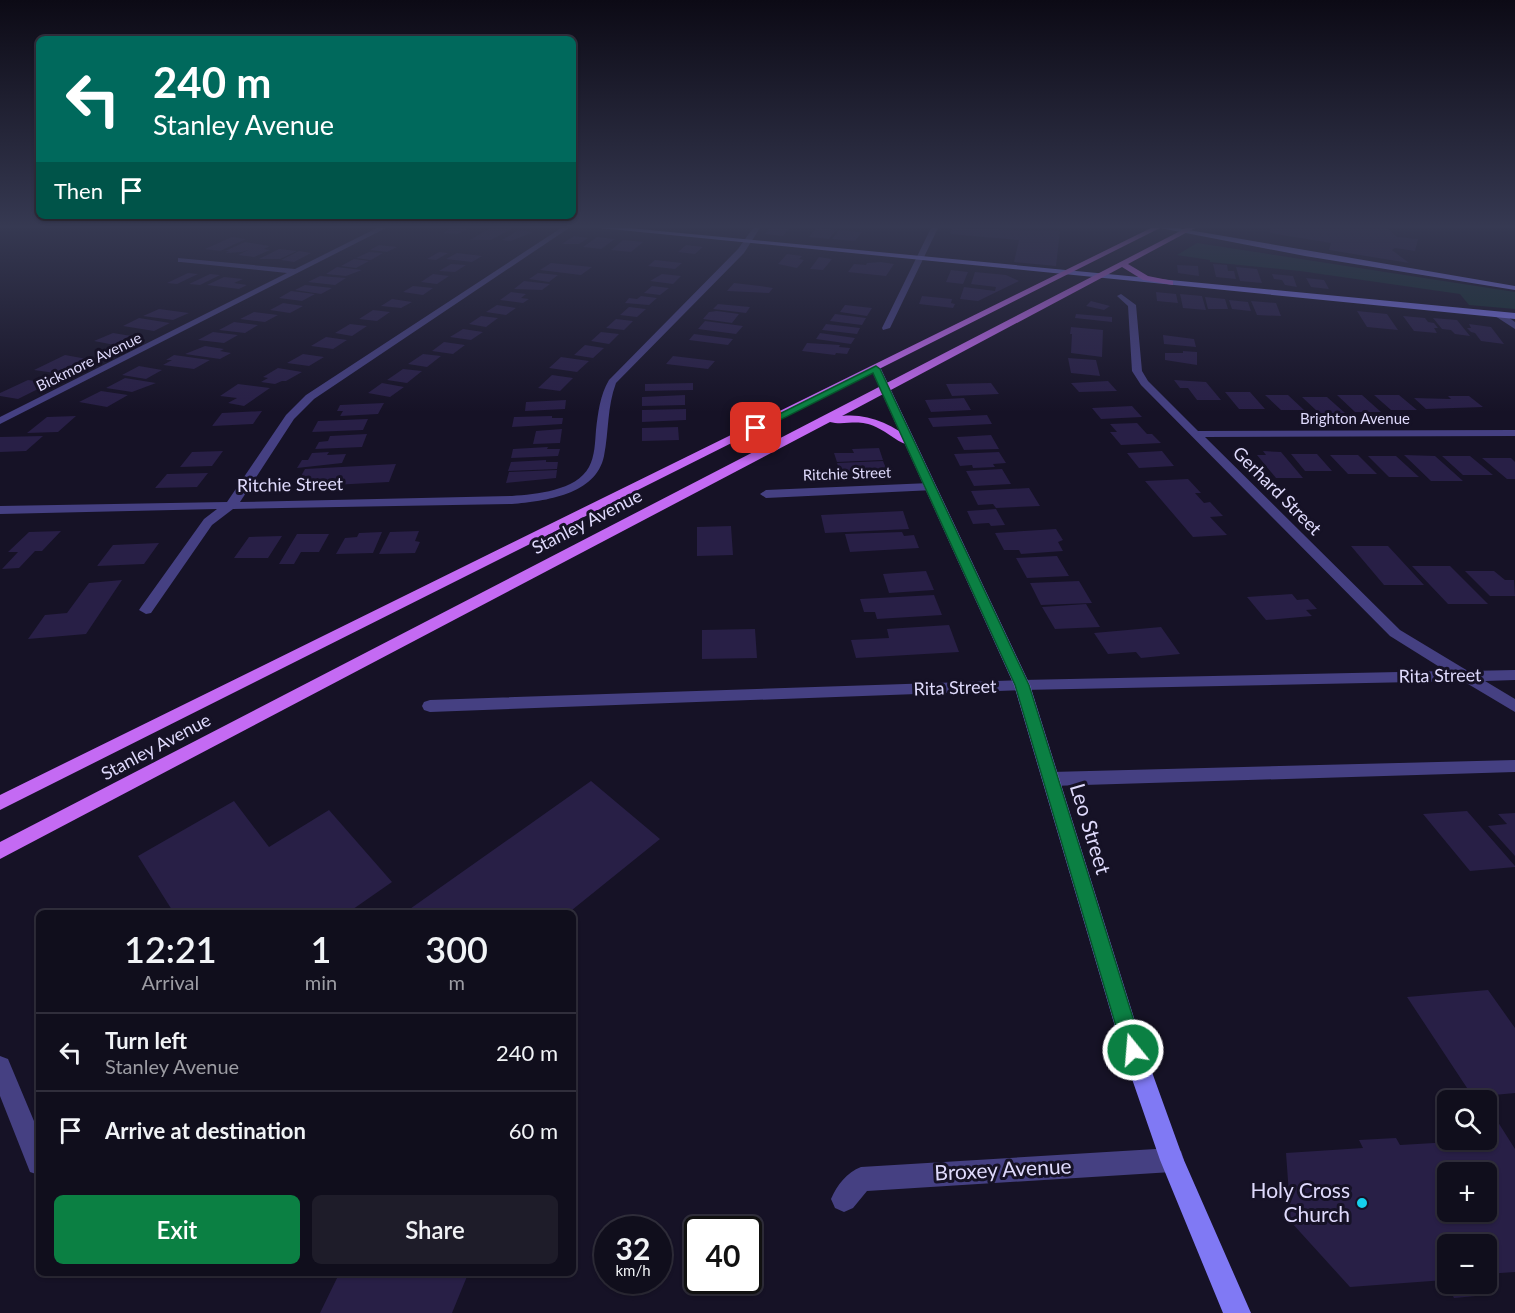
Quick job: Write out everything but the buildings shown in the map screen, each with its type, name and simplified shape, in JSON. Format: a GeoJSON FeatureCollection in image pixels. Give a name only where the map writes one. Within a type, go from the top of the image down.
{"type":"FeatureCollection","features":[{"type":"Feature","properties":{"kind":"main road","name":"Stanley Avenue"},"geometry":{"type":"LineString","coordinates":[[0,803],[876,369],[1032,289]]}},
{"type":"Feature","properties":{"kind":"main road","name":"Stanley Avenue"},"geometry":{"type":"LineString","coordinates":[[0,851],[822,423],[1073,289]]}},
{"type":"Feature","properties":{"kind":"main road"},"geometry":{"type":"LineString","coordinates":[[822,423],[844,418],[864,419],[886,425],[910,443]]}},
{"type":"Feature","properties":{"kind":"street","name":"Bickmore Avenue"},"geometry":{"type":"LineString","coordinates":[[0,421],[263,289]]}},
{"type":"Feature","properties":{"kind":"street"},"geometry":{"type":"LineString","coordinates":[[146,610],[208,522],[232,504],[290,417],[310,398],[474,289]]}},
{"type":"Feature","properties":{"kind":"street","name":"Ritchie Street"},"geometry":{"type":"LineString","coordinates":[[0,510],[512,500],[544,496],[578,483],[593,470],[597,461],[604,403],[612,382],[703,289]]}},
{"type":"Feature","properties":{"kind":"street"},"geometry":{"type":"LineString","coordinates":[[886,328],[905,289]]}},
{"type":"Feature","properties":{"kind":"street"},"geometry":{"type":"LineString","coordinates":[[1236,289],[1515,316]]}},
{"type":"Feature","properties":{"kind":"street","name":"Gerhard Street"},"geometry":{"type":"LineString","coordinates":[[1121,296],[1132,305],[1137,371],[1144,383],[1395,633],[1515,706]]}},
{"type":"Feature","properties":{"kind":"street"},"geometry":{"type":"LineString","coordinates":[[1498,314],[1515,326]]}},
{"type":"Feature","properties":{"kind":"street","name":"Leo Street"},"geometry":{"type":"LineString","coordinates":[[876,369],[1022,685],[1133,1050],[1172,1160],[1237,1313]]}},
{"type":"Feature","properties":{"kind":"street","name":"Brighton Avenue"},"geometry":{"type":"LineString","coordinates":[[1195,434],[1515,433]]}},
{"type":"Feature","properties":{"kind":"street","name":"Ritchie Street"},"geometry":{"type":"LineString","coordinates":[[766,494],[930,487]]}},
{"type":"Feature","properties":{"kind":"street","name":"Rita Street"},"geometry":{"type":"LineString","coordinates":[[430,706],[1022,685],[1515,675]]}},
{"type":"Feature","properties":{"kind":"street"},"geometry":{"type":"LineString","coordinates":[[1051,779],[1515,766]]}},
{"type":"Feature","properties":{"kind":"street"},"geometry":{"type":"LineString","coordinates":[[0,1068],[36,1156]]}},
{"type":"Feature","properties":{"kind":"street","name":"Broxey Avenue"},"geometry":{"type":"LineString","coordinates":[[844,1199],[861,1179],[1172,1160]]}},
{"type":"Feature","properties":{"kind":"green space"},"geometry":{"type":"Polygon","coordinates":[[[1427,289],[1497,289],[1515,292],[1515,309],[1469,305],[1460,294],[1427,289]]]}},
{"type":"Feature","properties":{"kind":"place","name":"Holy Cross Church"},"geometry":{"type":"Point","coordinates":[1362,1203]}},
{"type":"Feature","properties":{"kind":"route"},"geometry":{"type":"LineString","coordinates":[[756,428],[876,369],[1022,685],[1133,1050]]}}]}
